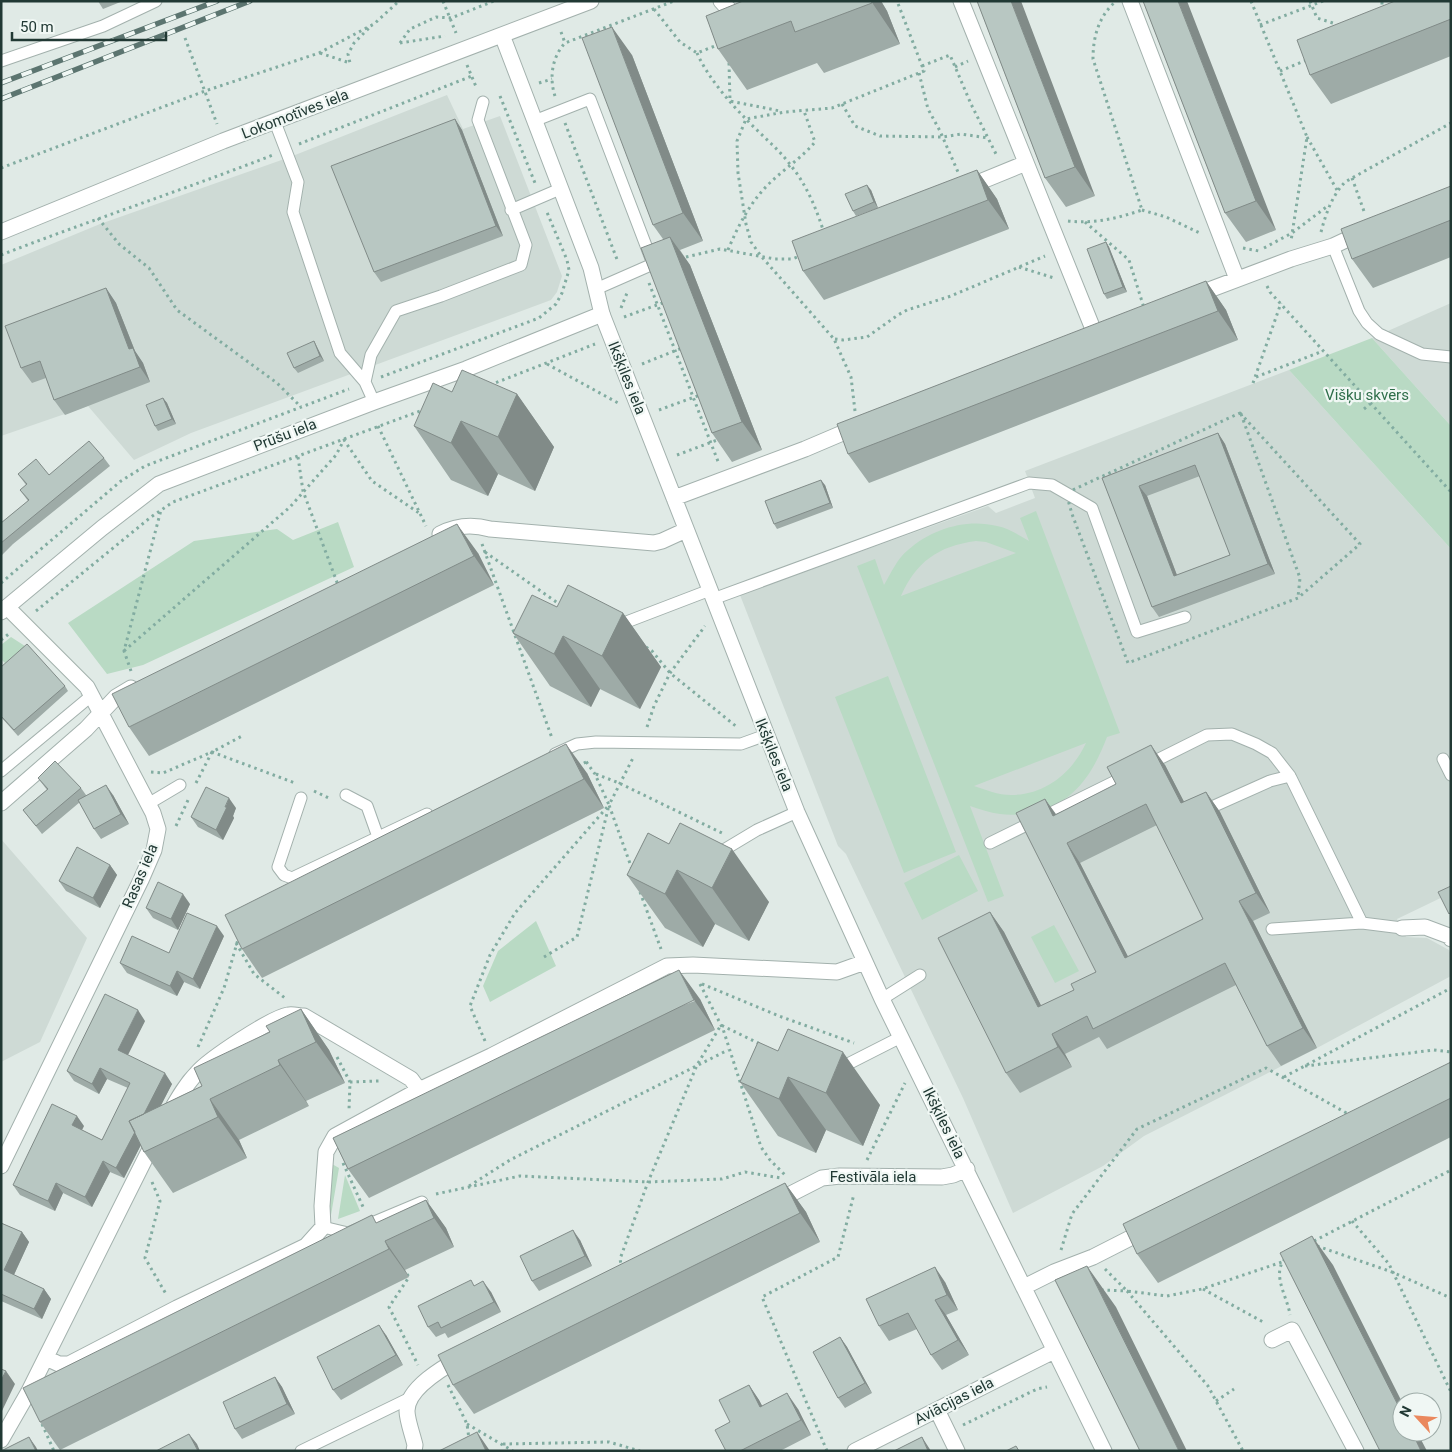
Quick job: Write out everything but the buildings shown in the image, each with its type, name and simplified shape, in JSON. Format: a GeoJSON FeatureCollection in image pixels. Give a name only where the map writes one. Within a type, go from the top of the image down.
{"type":"FeatureCollection","features":[{"type":"Feature","properties":{"kind":"street","name":"Lokomotīves iela"},"geometry":{"type":"LineString","coordinates":[[1,232],[223,141],[591,1]]}},
{"type":"Feature","properties":{"kind":"street"},"geometry":{"type":"LineString","coordinates":[[722,1],[740,16],[753,18],[761,14]]}},
{"type":"Feature","properties":{"kind":"street"},"geometry":{"type":"LineString","coordinates":[[961,1],[1095,334]]}},
{"type":"Feature","properties":{"kind":"street"},"geometry":{"type":"LineString","coordinates":[[1130,1],[1237,279]]}},
{"type":"Feature","properties":{"kind":"street","name":"Ikšķiles iela"},"geometry":{"type":"LineString","coordinates":[[502,35],[591,268],[602,314],[797,812],[882,999],[1104,1451]]}},
{"type":"Feature","properties":{"kind":"street"},"geometry":{"type":"LineString","coordinates":[[955,192],[1026,162]]}},
{"type":"Feature","properties":{"kind":"street"},"geometry":{"type":"LineString","coordinates":[[1179,301],[1291,259],[1333,246],[1375,227]]}},
{"type":"Feature","properties":{"kind":"street","name":"Prūšu iela"},"geometry":{"type":"LineString","coordinates":[[4,610],[102,528],[159,484],[466,368],[602,314]]}},
{"type":"Feature","properties":{"kind":"street"},"geometry":{"type":"LineString","coordinates":[[1078,340],[1112,327]]}},
{"type":"Feature","properties":{"kind":"street"},"geometry":{"type":"LineString","coordinates":[[674,498],[805,449],[875,420]]}},
{"type":"Feature","properties":{"kind":"street"},"geometry":{"type":"LineString","coordinates":[[428,540],[453,527],[476,526],[490,529],[654,543],[686,530]]}},
{"type":"Feature","properties":{"kind":"street","name":"Rasas iela"},"geometry":{"type":"LineString","coordinates":[[1,1166],[142,880],[154,850],[158,829],[148,804],[87,687],[22,623],[4,610]]}},
{"type":"Feature","properties":{"kind":"street"},"geometry":{"type":"LineString","coordinates":[[3,797],[86,729],[116,697],[141,682]]}},
{"type":"Feature","properties":{"kind":"street"},"geometry":{"type":"LineString","coordinates":[[1402,928],[1425,928],[1449,936],[1451,939]]}},
{"type":"Feature","properties":{"kind":"street"},"geometry":{"type":"LineString","coordinates":[[46,1358],[59,1364],[70,1364],[177,1308],[306,1246],[323,1227],[322,1206],[326,1152],[335,1136],[419,1090],[491,1056],[667,966],[694,965],[837,972],[865,962]]}},
{"type":"Feature","properties":{"kind":"street"},"geometry":{"type":"LineString","coordinates":[[1,1440],[46,1358],[143,1162],[178,1098],[197,1072],[219,1054],[272,1022],[288,1015],[304,1016],[411,1079],[419,1090]]}},
{"type":"Feature","properties":{"kind":"street","name":"Festivāla iela"},"geometry":{"type":"LineString","coordinates":[[765,1207],[822,1178],[859,1176],[942,1177],[967,1169]]}},
{"type":"Feature","properties":{"kind":"street"},"geometry":{"type":"LineString","coordinates":[[1024,1287],[1054,1272],[1093,1257],[1156,1225]]}},
{"type":"Feature","properties":{"kind":"street"},"geometry":{"type":"LineString","coordinates":[[1275,1339],[1292,1330],[1356,1451]]}},
{"type":"Feature","properties":{"kind":"street","name":"Aviācijas iela"},"geometry":{"type":"LineString","coordinates":[[855,1451],[1054,1351]]}},
{"type":"Feature","properties":{"kind":"street"},"geometry":{"type":"LineString","coordinates":[[414,1451],[415,1445],[407,1411],[410,1398],[439,1370],[472,1352]]}},
{"type":"Feature","properties":{"kind":"street"},"geometry":{"type":"LineString","coordinates":[[937,1410],[957,1451]]}},
{"type":"Feature","properties":{"kind":"lane"},"geometry":{"type":"LineString","coordinates":[[1,62],[103,26],[156,1]]}},
{"type":"Feature","properties":{"kind":"lane"},"geometry":{"type":"LineString","coordinates":[[534,121],[590,99],[653,264],[596,288]]}},
{"type":"Feature","properties":{"kind":"lane"},"geometry":{"type":"LineString","coordinates":[[366,382],[371,355],[396,311],[521,265],[526,245],[478,120],[482,102]]}},
{"type":"Feature","properties":{"kind":"lane"},"geometry":{"type":"LineString","coordinates":[[275,122],[298,182],[293,212],[340,353],[366,382],[374,402]]}},
{"type":"Feature","properties":{"kind":"lane"},"geometry":{"type":"LineString","coordinates":[[511,210],[560,189]]}},
{"type":"Feature","properties":{"kind":"lane"},"geometry":{"type":"LineString","coordinates":[[1333,246],[1359,311],[1367,323],[1379,334],[1422,354],[1451,357]]}},
{"type":"Feature","properties":{"kind":"lane"},"geometry":{"type":"LineString","coordinates":[[606,629],[711,595],[1029,483],[1052,485],[1092,508],[1137,632],[1185,617]]}},
{"type":"Feature","properties":{"kind":"lane"},"geometry":{"type":"LineString","coordinates":[[1,771],[91,696]]}},
{"type":"Feature","properties":{"kind":"lane"},"geometry":{"type":"LineString","coordinates":[[990,843],[1207,735],[1232,734],[1272,753],[1290,776],[1362,923]]}},
{"type":"Feature","properties":{"kind":"lane"},"geometry":{"type":"LineString","coordinates":[[553,755],[577,744],[596,742],[741,744],[766,735]]}},
{"type":"Feature","properties":{"kind":"lane"},"geometry":{"type":"LineString","coordinates":[[1443,759],[1451,775]]}},
{"type":"Feature","properties":{"kind":"lane"},"geometry":{"type":"LineString","coordinates":[[1204,811],[1270,781],[1290,776]]}},
{"type":"Feature","properties":{"kind":"lane"},"geometry":{"type":"LineString","coordinates":[[148,804],[180,785]]}},
{"type":"Feature","properties":{"kind":"lane"},"geometry":{"type":"LineString","coordinates":[[292,878],[284,875],[278,867],[304,793]]}},
{"type":"Feature","properties":{"kind":"lane"},"geometry":{"type":"LineString","coordinates":[[343,799],[367,806],[378,838]]}},
{"type":"Feature","properties":{"kind":"lane"},"geometry":{"type":"LineString","coordinates":[[280,888],[292,878],[441,808]]}},
{"type":"Feature","properties":{"kind":"lane"},"geometry":{"type":"LineString","coordinates":[[706,861],[757,830],[797,812]]}},
{"type":"Feature","properties":{"kind":"lane"},"geometry":{"type":"LineString","coordinates":[[1272,928],[1362,923],[1402,928]]}},
{"type":"Feature","properties":{"kind":"lane"},"geometry":{"type":"LineString","coordinates":[[882,999],[920,975]]}},
{"type":"Feature","properties":{"kind":"lane"},"geometry":{"type":"LineString","coordinates":[[825,1071],[832,1072],[901,1037]]}},
{"type":"Feature","properties":{"kind":"lane"},"geometry":{"type":"LineString","coordinates":[[323,1227],[348,1234],[422,1202]]}},
{"type":"Feature","properties":{"kind":"lane"},"geometry":{"type":"LineString","coordinates":[[301,1451],[410,1398]]}},
{"type":"Feature","properties":{"kind":"path"},"geometry":{"type":"LineString","coordinates":[[320,53],[350,63],[348,54],[354,43],[399,1]]}},
{"type":"Feature","properties":{"kind":"path"},"geometry":{"type":"LineString","coordinates":[[444,1],[482,102],[552,79]]}},
{"type":"Feature","properties":{"kind":"path"},"geometry":{"type":"LineString","coordinates":[[456,34],[400,43],[410,29],[436,17],[451,18],[494,1]]}},
{"type":"Feature","properties":{"kind":"path"},"geometry":{"type":"LineString","coordinates":[[616,280],[618,263],[552,87],[553,66],[558,51],[566,43],[674,1]]}},
{"type":"Feature","properties":{"kind":"path"},"geometry":{"type":"LineString","coordinates":[[746,119],[786,112],[832,108],[924,71],[897,1]]}},
{"type":"Feature","properties":{"kind":"path"},"geometry":{"type":"LineString","coordinates":[[1116,1],[1110,7],[1097,29],[1093,43],[1093,59],[1142,210]]}},
{"type":"Feature","properties":{"kind":"path"},"geometry":{"type":"LineString","coordinates":[[1251,1],[1307,136],[1337,190]]}},
{"type":"Feature","properties":{"kind":"path"},"geometry":{"type":"LineString","coordinates":[[1310,1],[1317,18],[1334,23]]}},
{"type":"Feature","properties":{"kind":"path"},"geometry":{"type":"LineString","coordinates":[[1260,25],[1324,1]]}},
{"type":"Feature","properties":{"kind":"path"},"geometry":{"type":"LineString","coordinates":[[1382,1],[1382,19]]}},
{"type":"Feature","properties":{"kind":"path"},"geometry":{"type":"LineString","coordinates":[[1,168],[205,91],[320,53],[374,24]]}},
{"type":"Feature","properties":{"kind":"path"},"geometry":{"type":"LineString","coordinates":[[185,38],[223,141]]}},
{"type":"Feature","properties":{"kind":"path"},"geometry":{"type":"LineString","coordinates":[[697,53],[704,68],[730,100],[791,165],[817,212],[825,237]]}},
{"type":"Feature","properties":{"kind":"path"},"geometry":{"type":"LineString","coordinates":[[922,66],[950,55],[990,142]]}},
{"type":"Feature","properties":{"kind":"path"},"geometry":{"type":"LineString","coordinates":[[1280,72],[1316,56]]}},
{"type":"Feature","properties":{"kind":"path"},"geometry":{"type":"LineString","coordinates":[[730,57],[730,100]]}},
{"type":"Feature","properties":{"kind":"path"},"geometry":{"type":"LineString","coordinates":[[918,73],[928,109],[951,157]]}},
{"type":"Feature","properties":{"kind":"path"},"geometry":{"type":"LineString","coordinates":[[1,255],[286,150],[472,76]]}},
{"type":"Feature","properties":{"kind":"path"},"geometry":{"type":"LineString","coordinates":[[730,100],[786,112]]}},
{"type":"Feature","properties":{"kind":"path"},"geometry":{"type":"LineString","coordinates":[[842,104],[855,126],[880,136],[942,137],[961,134],[988,138]]}},
{"type":"Feature","properties":{"kind":"path"},"geometry":{"type":"LineString","coordinates":[[728,250],[744,215],[764,189],[808,151],[815,142],[803,110]]}},
{"type":"Feature","properties":{"kind":"path"},"geometry":{"type":"LineString","coordinates":[[746,119],[737,141],[738,173],[744,215],[752,242],[761,256],[834,339],[851,377],[857,426]]}},
{"type":"Feature","properties":{"kind":"path"},"geometry":{"type":"LineString","coordinates":[[1316,252],[1330,204],[1337,190],[1345,182],[1451,123]]}},
{"type":"Feature","properties":{"kind":"path"},"geometry":{"type":"LineString","coordinates":[[1291,259],[1292,233],[1307,136]]}},
{"type":"Feature","properties":{"kind":"path"},"geometry":{"type":"LineString","coordinates":[[1352,178],[1375,227]]}},
{"type":"Feature","properties":{"kind":"path"},"geometry":{"type":"LineString","coordinates":[[1064,220],[1085,222],[1109,220],[1142,210],[1166,216],[1223,242],[1259,251],[1292,233],[1330,204]]}},
{"type":"Feature","properties":{"kind":"path"},"geometry":{"type":"LineString","coordinates":[[98,218],[118,244],[149,268],[177,310],[277,382],[301,407]]}},
{"type":"Feature","properties":{"kind":"path"},"geometry":{"type":"LineString","coordinates":[[1085,222],[1129,260],[1146,314]]}},
{"type":"Feature","properties":{"kind":"path"},"geometry":{"type":"LineString","coordinates":[[686,257],[720,249],[775,259],[792,259],[801,256]]}},
{"type":"Feature","properties":{"kind":"path"},"geometry":{"type":"LineString","coordinates":[[834,339],[867,337],[907,310],[951,296],[1061,249]]}},
{"type":"Feature","properties":{"kind":"path"},"geometry":{"type":"LineString","coordinates":[[1018,267],[1075,284]]}},
{"type":"Feature","properties":{"kind":"path"},"geometry":{"type":"LineString","coordinates":[[644,268],[724,478]]}},
{"type":"Feature","properties":{"kind":"path"},"geometry":{"type":"LineString","coordinates":[[1260,271],[1270,292],[1451,492]]}},
{"type":"Feature","properties":{"kind":"path"},"geometry":{"type":"LineString","coordinates":[[624,317],[670,300]]}},
{"type":"Feature","properties":{"kind":"path"},"geometry":{"type":"LineString","coordinates":[[1253,384],[1281,303]]}},
{"type":"Feature","properties":{"kind":"path"},"geometry":{"type":"LineString","coordinates":[[486,387],[595,344]]}},
{"type":"Feature","properties":{"kind":"path"},"geometry":{"type":"LineString","coordinates":[[642,364],[688,346]]}},
{"type":"Feature","properties":{"kind":"path"},"geometry":{"type":"LineString","coordinates":[[1256,377],[1323,351]]}},
{"type":"Feature","properties":{"kind":"path"},"geometry":{"type":"LineString","coordinates":[[546,364],[621,404]]}},
{"type":"Feature","properties":{"kind":"path"},"geometry":{"type":"LineString","coordinates":[[659,410],[706,393]]}},
{"type":"Feature","properties":{"kind":"path"},"geometry":{"type":"LineString","coordinates":[[1364,409],[1370,404]]}},
{"type":"Feature","properties":{"kind":"path"},"geometry":{"type":"LineString","coordinates":[[1,640],[173,502],[428,408]]}},
{"type":"Feature","properties":{"kind":"path"},"geometry":{"type":"LineString","coordinates":[[1240,412],[1360,544],[1298,598],[1128,663],[1072,514],[1066,493],[1240,412]]}},
{"type":"Feature","properties":{"kind":"path"},"geometry":{"type":"LineString","coordinates":[[1240,412],[1300,578],[1298,598]]}},
{"type":"Feature","properties":{"kind":"path"},"geometry":{"type":"LineString","coordinates":[[378,426],[419,513],[428,540]]}},
{"type":"Feature","properties":{"kind":"path"},"geometry":{"type":"LineString","coordinates":[[677,455],[723,438]]}},
{"type":"Feature","properties":{"kind":"path"},"geometry":{"type":"LineString","coordinates":[[124,651],[290,507],[336,456],[344,440]]}},
{"type":"Feature","properties":{"kind":"path"},"geometry":{"type":"LineString","coordinates":[[344,440],[372,481],[419,513]]}},
{"type":"Feature","properties":{"kind":"path"},"geometry":{"type":"LineString","coordinates":[[298,457],[303,491],[338,584]]}},
{"type":"Feature","properties":{"kind":"path"},"geometry":{"type":"LineString","coordinates":[[141,682],[124,651],[161,510]]}},
{"type":"Feature","properties":{"kind":"path"},"geometry":{"type":"LineString","coordinates":[[476,543],[482,542],[553,755]]}},
{"type":"Feature","properties":{"kind":"path"},"geometry":{"type":"LineString","coordinates":[[485,551],[566,609]]}},
{"type":"Feature","properties":{"kind":"path"},"geometry":{"type":"LineString","coordinates":[[544,957],[577,937],[609,805],[642,742],[654,706],[670,673],[705,626]]}},
{"type":"Feature","properties":{"kind":"path"},"geometry":{"type":"LineString","coordinates":[[644,646],[652,652],[670,673],[739,730]]}},
{"type":"Feature","properties":{"kind":"path"},"geometry":{"type":"LineString","coordinates":[[151,772],[163,773],[244,736]]}},
{"type":"Feature","properties":{"kind":"path"},"geometry":{"type":"LineString","coordinates":[[577,744],[586,762],[596,774],[635,877]]}},
{"type":"Feature","properties":{"kind":"path"},"geometry":{"type":"LineString","coordinates":[[203,770],[212,752]]}},
{"type":"Feature","properties":{"kind":"path"},"geometry":{"type":"LineString","coordinates":[[212,752],[299,785]]}},
{"type":"Feature","properties":{"kind":"path"},"geometry":{"type":"LineString","coordinates":[[577,766],[586,762]]}},
{"type":"Feature","properties":{"kind":"path"},"geometry":{"type":"LineString","coordinates":[[596,774],[619,783],[738,841]]}},
{"type":"Feature","properties":{"kind":"path"},"geometry":{"type":"LineString","coordinates":[[304,793],[323,794],[343,799]]}},
{"type":"Feature","properties":{"kind":"path"},"geometry":{"type":"LineString","coordinates":[[491,1056],[470,1006],[490,955],[515,913],[609,805]]}},
{"type":"Feature","properties":{"kind":"path"},"geometry":{"type":"LineString","coordinates":[[638,886],[667,966]]}},
{"type":"Feature","properties":{"kind":"path"},"geometry":{"type":"LineString","coordinates":[[197,1050],[224,988],[239,934],[246,931]]}},
{"type":"Feature","properties":{"kind":"path"},"geometry":{"type":"LineString","coordinates":[[236,943],[254,974],[285,998],[304,1016]]}},
{"type":"Feature","properties":{"kind":"path"},"geometry":{"type":"LineString","coordinates":[[694,984],[700,984],[779,1016],[874,1050]]}},
{"type":"Feature","properties":{"kind":"path"},"geometry":{"type":"LineString","coordinates":[[422,1202],[435,1194],[520,1176],[648,1182],[722,1179],[746,1172],[790,1180],[770,1160],[761,1147],[721,1025],[700,984]]}},
{"type":"Feature","properties":{"kind":"path"},"geometry":{"type":"LineString","coordinates":[[1283,1077],[1451,988]]}},
{"type":"Feature","properties":{"kind":"path"},"geometry":{"type":"LineString","coordinates":[[721,1025],[762,1045]]}},
{"type":"Feature","properties":{"kind":"path"},"geometry":{"type":"LineString","coordinates":[[623,1277],[620,1259],[648,1182],[697,1065],[721,1025]]}},
{"type":"Feature","properties":{"kind":"path"},"geometry":{"type":"LineString","coordinates":[[466,1188],[510,1160],[728,1050]]}},
{"type":"Feature","properties":{"kind":"path"},"geometry":{"type":"LineString","coordinates":[[1303,1066],[1434,1050],[1451,1052]]}},
{"type":"Feature","properties":{"kind":"path"},"geometry":{"type":"LineString","coordinates":[[1054,1272],[1072,1214],[1137,1129],[1266,1068],[1352,1116]]}},
{"type":"Feature","properties":{"kind":"path"},"geometry":{"type":"LineString","coordinates":[[827,1451],[762,1297],[838,1257],[859,1176],[905,1082]]}},
{"type":"Feature","properties":{"kind":"path"},"geometry":{"type":"LineString","coordinates":[[326,1156],[344,1164],[370,1224]]}},
{"type":"Feature","properties":{"kind":"path"},"geometry":{"type":"LineString","coordinates":[[344,1164],[351,1160]]}},
{"type":"Feature","properties":{"kind":"path"},"geometry":{"type":"LineString","coordinates":[[143,1162],[160,1201],[145,1258],[157,1280],[177,1308]]}},
{"type":"Feature","properties":{"kind":"path"},"geometry":{"type":"LineString","coordinates":[[1451,1170],[1309,1244],[1392,1272],[1451,1298]]}},
{"type":"Feature","properties":{"kind":"path"},"geometry":{"type":"LineString","coordinates":[[1352,1221],[1389,1264],[1451,1392]]}},
{"type":"Feature","properties":{"kind":"path"},"geometry":{"type":"LineString","coordinates":[[1100,1290],[1167,1296],[1202,1288],[1282,1262],[1288,1256]]}},
{"type":"Feature","properties":{"kind":"path"},"geometry":{"type":"LineString","coordinates":[[1093,1257],[1127,1291],[1208,1386],[1243,1451]]}},
{"type":"Feature","properties":{"kind":"path"},"geometry":{"type":"LineString","coordinates":[[1282,1262],[1279,1272],[1289,1306],[1292,1330]]}},
{"type":"Feature","properties":{"kind":"path"},"geometry":{"type":"LineString","coordinates":[[405,1269],[409,1277],[389,1307],[426,1382]]}},
{"type":"Feature","properties":{"kind":"path"},"geometry":{"type":"LineString","coordinates":[[1202,1288],[1271,1327],[1275,1339]]}},
{"type":"Feature","properties":{"kind":"path"},"geometry":{"type":"LineString","coordinates":[[446,1380],[467,1424],[470,1442]]}},
{"type":"Feature","properties":{"kind":"path"},"geometry":{"type":"LineString","coordinates":[[948,1432],[1037,1389],[1047,1387]]}},
{"type":"Feature","properties":{"kind":"path"},"geometry":{"type":"LineString","coordinates":[[1216,1401],[1234,1389]]}},
{"type":"Feature","properties":{"kind":"path"},"geometry":{"type":"LineString","coordinates":[[28,1393],[54,1451]]}},
{"type":"Feature","properties":{"kind":"path"},"geometry":{"type":"LineString","coordinates":[[467,1424],[514,1451]]}},
{"type":"Feature","properties":{"kind":"path"},"geometry":{"type":"LineString","coordinates":[[502,1444],[609,1442],[640,1451]]}},
{"type":"Feature","properties":{"kind":"shaded area"},"geometry":{"type":"Polygon","coordinates":[[[447,95],[463,129],[500,116],[562,276],[557,292],[551,300],[191,433],[134,460],[88,406],[1,436],[1,265],[100,224],[290,157],[447,95]]]}},
{"type":"Feature","properties":{"kind":"shaded area"},"geometry":{"type":"Polygon","coordinates":[[[1451,303],[1451,426],[1372,338],[1451,303]]]}},
{"type":"Feature","properties":{"kind":"shaded area"},"geometry":{"type":"Polygon","coordinates":[[[1289,370],[1451,549],[1451,893],[1397,919],[1406,937],[1427,938],[1449,950],[1451,955],[1451,976],[1317,1048],[1144,1136],[1103,1166],[1013,1213],[963,1098],[846,854],[838,846],[740,595],[988,506],[996,513],[1035,498],[1025,471],[1289,370]]]}},
{"type":"Feature","properties":{"kind":"shaded area"},"geometry":{"type":"Polygon","coordinates":[[[1,839],[87,938],[40,1042],[1,1062],[1,839]]]}},
{"type":"Feature","properties":{"kind":"green space","name":"Višķu skvērs"},"geometry":{"type":"Polygon","coordinates":[[[1372,338],[1451,426],[1451,549],[1289,370],[1372,338]]]}},
{"type":"Feature","properties":{"kind":"green space"},"geometry":{"type":"Polygon","coordinates":[[[1036,511],[1120,733],[1107,737],[1090,773],[1073,792],[1052,806],[1039,811],[1010,815],[992,813],[970,806],[1004,896],[988,902],[857,566],[875,559],[884,585],[897,562],[904,554],[927,536],[950,527],[974,523],[1005,528],[1029,541],[1020,518],[1036,511]],[[976,541],[950,547],[930,558],[914,574],[901,596],[1016,553],[986,542],[976,541]],[[1086,743],[974,786],[1006,795],[1035,791],[1065,773],[1086,743]]]}},
{"type":"Feature","properties":{"kind":"green space"},"geometry":{"type":"Polygon","coordinates":[[[338,522],[354,567],[143,665],[107,674],[68,623],[194,541],[277,529],[293,540],[338,522]]]}},
{"type":"Feature","properties":{"kind":"green space"},"geometry":{"type":"Polygon","coordinates":[[[11,637],[28,648],[7,665],[1,659],[1,645],[11,637]]]}},
{"type":"Feature","properties":{"kind":"green space"},"geometry":{"type":"Polygon","coordinates":[[[888,676],[956,852],[904,873],[835,697],[888,676]]]}},
{"type":"Feature","properties":{"kind":"green space"},"geometry":{"type":"Polygon","coordinates":[[[959,855],[978,891],[922,920],[904,883],[959,855]]]}},
{"type":"Feature","properties":{"kind":"green space"},"geometry":{"type":"Polygon","coordinates":[[[536,921],[556,966],[490,1002],[483,986],[498,951],[536,921]]]}},
{"type":"Feature","properties":{"kind":"green space"},"geometry":{"type":"Polygon","coordinates":[[[1054,925],[1079,971],[1055,983],[1031,937],[1054,925]]]}},
{"type":"Feature","properties":{"kind":"green space"},"geometry":{"type":"Polygon","coordinates":[[[332,1164],[339,1168],[331,1215],[326,1209],[332,1164]]]}},
{"type":"Feature","properties":{"kind":"green space"},"geometry":{"type":"Polygon","coordinates":[[[345,1175],[360,1211],[338,1219],[345,1175]]]}},
{"type":"Feature","properties":{"kind":"railway"},"geometry":{"type":"LineString","coordinates":[[1,83],[217,1]]}},
{"type":"Feature","properties":{"kind":"railway"},"geometry":{"type":"LineString","coordinates":[[1,99],[250,1]]}}]}
